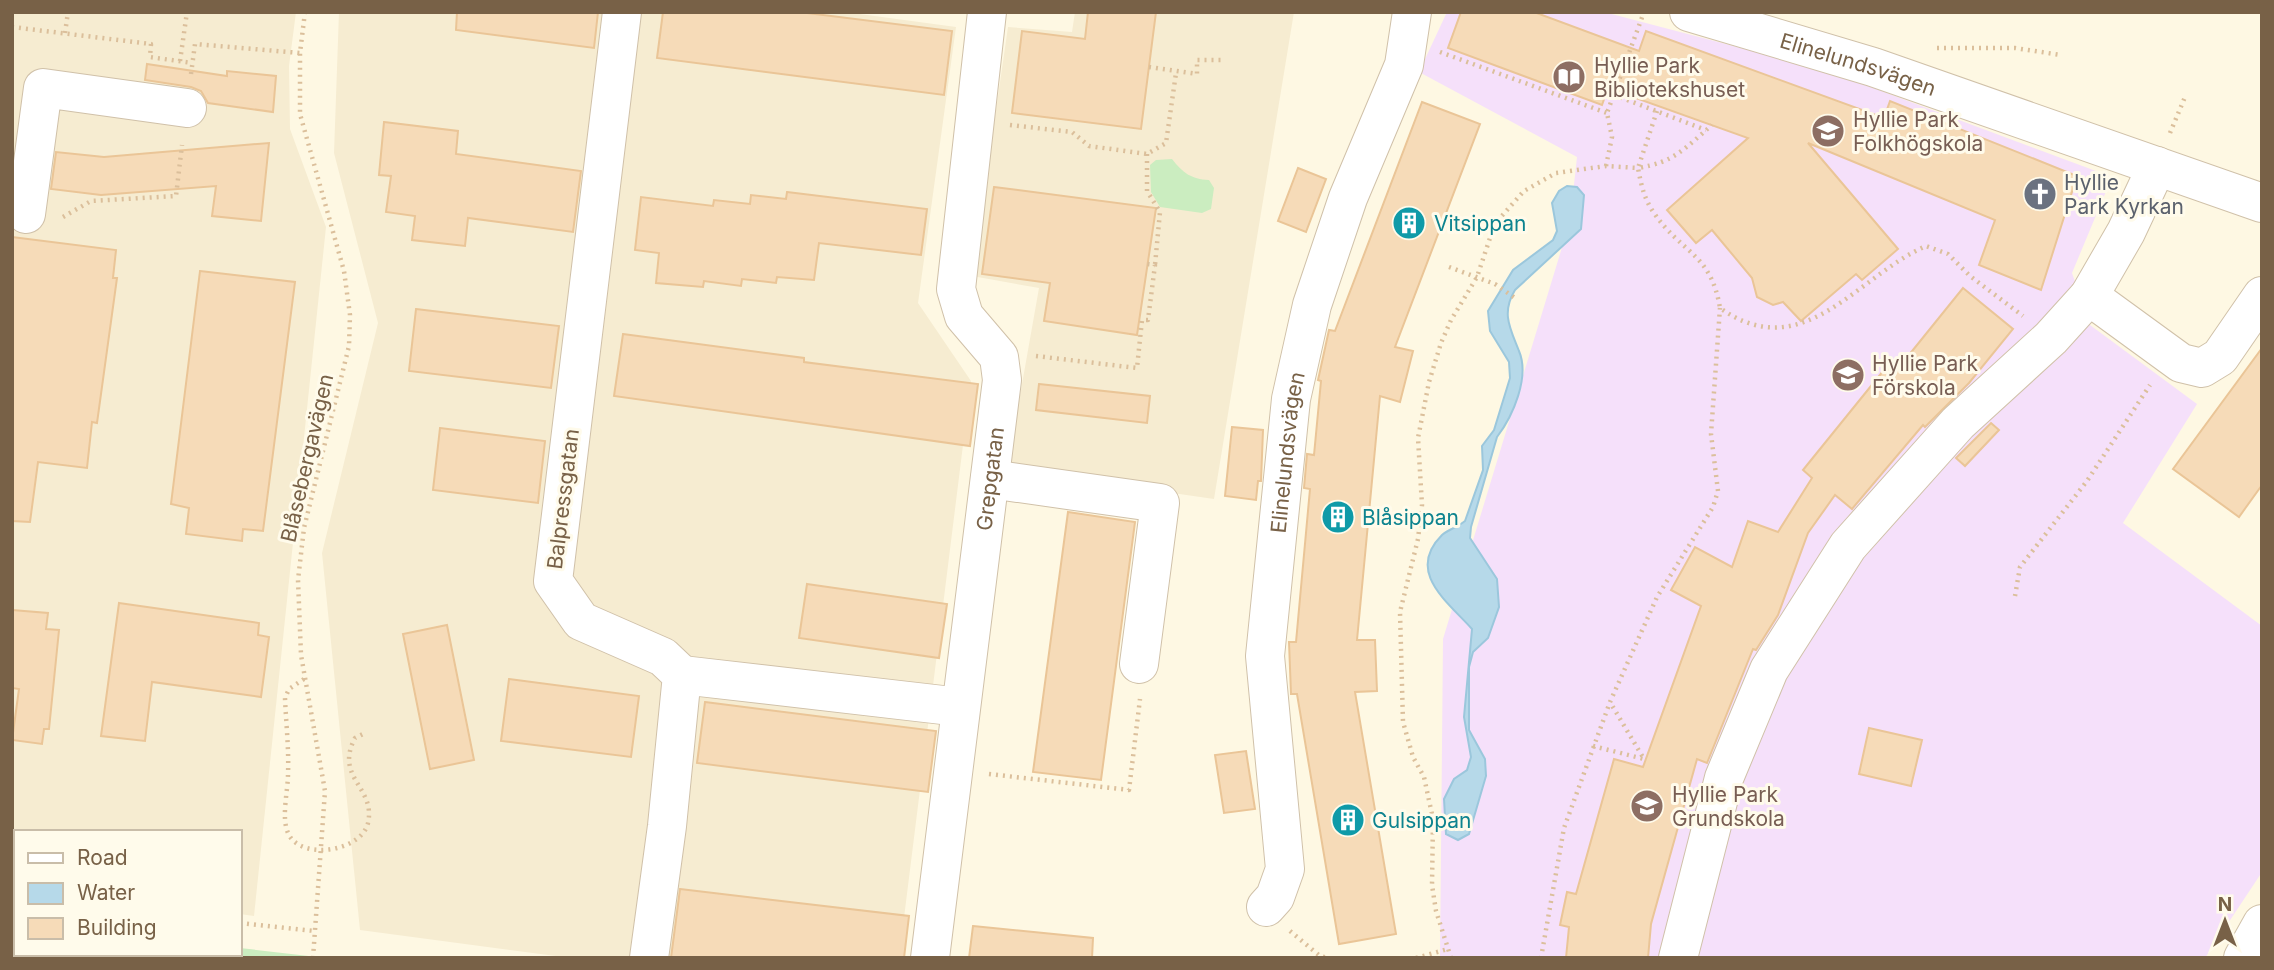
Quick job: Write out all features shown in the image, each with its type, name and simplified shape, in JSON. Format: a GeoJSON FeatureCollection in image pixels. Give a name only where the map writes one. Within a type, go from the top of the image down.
{"type":"FeatureCollection","features":[{"type":"Feature","properties":{"kind":"street","name":"Balpressgatan"},"geometry":{"type":"LineString","coordinates":[[622,12],[553,581],[581,621],[663,657],[682,675]]}},
{"type":"Feature","properties":{"kind":"street","name":"Grepgatan"},"geometry":{"type":"LineString","coordinates":[[930,958],[1002,380],[999,358],[964,316],[956,289],[987,12]]}},
{"type":"Feature","properties":{"kind":"street","name":"Elinelundsvägen"},"geometry":{"type":"LineString","coordinates":[[1689,12],[1873,67],[2262,203]]}},
{"type":"Feature","properties":{"kind":"street","name":"Elinelundsvägen"},"geometry":{"type":"LineString","coordinates":[[1266,907],[1275,897],[1284,869],[1265,656],[1292,399],[1312,305],[1348,198],[1404,65],[1410,26]]}},
{"type":"Feature","properties":{"kind":"street"},"geometry":{"type":"LineString","coordinates":[[26,214],[43,88],[187,108]]}},
{"type":"Feature","properties":{"kind":"street"},"geometry":{"type":"LineString","coordinates":[[1678,958],[1724,778],[1769,670],[1848,546],[1958,423],[2051,338],[2089,296],[2126,232],[2157,166]]}},
{"type":"Feature","properties":{"kind":"street"},"geometry":{"type":"LineString","coordinates":[[2089,296],[2169,355],[2182,363],[2202,368],[2220,358],[2262,296]]}},
{"type":"Feature","properties":{"kind":"street"},"geometry":{"type":"LineString","coordinates":[[990,478],[1160,503],[1139,664]]}},
{"type":"Feature","properties":{"kind":"street"},"geometry":{"type":"LineString","coordinates":[[649,958],[667,826],[682,675],[960,707]]}},
{"type":"Feature","properties":{"kind":"street"},"geometry":{"type":"LineString","coordinates":[[2244,958],[2262,924]]}},
{"type":"Feature","properties":{"kind":"path"},"geometry":{"type":"LineString","coordinates":[[65,33],[68,12]]}},
{"type":"Feature","properties":{"kind":"path"},"geometry":{"type":"LineString","coordinates":[[180,61],[187,12]]}},
{"type":"Feature","properties":{"kind":"path","name":"Blåsebergavägen"},"geometry":{"type":"LineString","coordinates":[[305,12],[300,53],[300,114],[344,271],[350,315],[349,346],[304,528],[298,580],[304,680],[325,791],[313,958]]}},
{"type":"Feature","properties":{"kind":"path"},"geometry":{"type":"LineString","coordinates":[[1606,166],[1612,137],[1607,113],[1644,12]]}},
{"type":"Feature","properties":{"kind":"path"},"geometry":{"type":"LineString","coordinates":[[1410,26],[1607,113]]}},
{"type":"Feature","properties":{"kind":"path"},"geometry":{"type":"LineString","coordinates":[[12,27],[151,44],[150,57],[192,63]]}},
{"type":"Feature","properties":{"kind":"path"},"geometry":{"type":"LineString","coordinates":[[1931,48],[2015,48],[2061,55]]}},
{"type":"Feature","properties":{"kind":"path"},"geometry":{"type":"LineString","coordinates":[[1149,67],[1197,74],[1197,60],[1226,60]]}},
{"type":"Feature","properties":{"kind":"path"},"geometry":{"type":"LineString","coordinates":[[975,121],[1072,132],[1089,146],[1147,154],[1166,143],[1176,73]]}},
{"type":"Feature","properties":{"kind":"path"},"geometry":{"type":"LineString","coordinates":[[1614,95],[1706,130]]}},
{"type":"Feature","properties":{"kind":"path"},"geometry":{"type":"LineString","coordinates":[[1541,958],[1563,828],[1593,746],[1657,597],[1713,508],[1718,491],[1711,434],[1720,308],[1716,285],[1707,267],[1655,215],[1645,197],[1638,167],[1657,111]]}},
{"type":"Feature","properties":{"kind":"path"},"geometry":{"type":"LineString","coordinates":[[1451,958],[1436,911],[1432,884],[1433,819],[1424,777],[1413,757],[1403,722],[1400,612],[1418,539],[1422,505],[1418,438],[1429,382],[1451,320],[1477,277],[1490,238],[1501,217],[1524,191],[1556,173],[1606,166],[1638,167],[1662,164],[1686,150],[1712,125]]}},
{"type":"Feature","properties":{"kind":"path"},"geometry":{"type":"LineString","coordinates":[[991,349],[1136,369],[1142,320],[1148,320],[1160,212],[1147,191],[1147,154]]}},
{"type":"Feature","properties":{"kind":"path"},"geometry":{"type":"LineString","coordinates":[[1720,308],[1739,322],[1772,326],[1804,324],[1834,309],[1902,256],[1926,246],[1948,254],[1970,276],[2051,338]]}},
{"type":"Feature","properties":{"kind":"path"},"geometry":{"type":"LineString","coordinates":[[1147,264],[1155,265]]}},
{"type":"Feature","properties":{"kind":"path"},"geometry":{"type":"LineString","coordinates":[[1449,267],[1495,284],[1515,298]]}},
{"type":"Feature","properties":{"kind":"path"},"geometry":{"type":"LineString","coordinates":[[2015,596],[2020,566],[2087,481],[2169,355]]}},
{"type":"Feature","properties":{"kind":"path"},"geometry":{"type":"LineString","coordinates":[[952,770],[1129,790],[1143,678],[1139,664]]}},
{"type":"Feature","properties":{"kind":"path"},"geometry":{"type":"LineString","coordinates":[[304,680],[289,689],[285,698],[289,773],[286,828],[295,842],[307,848],[322,849],[350,845],[367,826],[369,812],[365,794],[351,774],[347,761],[355,738],[365,733]]}},
{"type":"Feature","properties":{"kind":"path"},"geometry":{"type":"LineString","coordinates":[[1593,746],[1644,759],[1610,702]]}},
{"type":"Feature","properties":{"kind":"path"},"geometry":{"type":"LineString","coordinates":[[1266,907],[1298,940],[1320,956],[1329,958]]}},
{"type":"Feature","properties":{"kind":"path"},"geometry":{"type":"LineString","coordinates":[[242,923],[315,931]]}},
{"type":"Feature","properties":{"kind":"path"},"geometry":{"type":"LineString","coordinates":[[1416,958],[1448,949]]}},
{"type":"Feature","properties":{"kind":"path"},"geometry":{"type":"LineString","coordinates":[[96,958],[116,956]]}},
{"type":"Feature","properties":{"kind":"path"},"geometry":{"type":"LineString","coordinates":[[206,956],[226,958]]}},
{"type":"Feature","properties":{"kind":"shaded area"},"geometry":{"type":"Polygon","coordinates":[[[12,12],[296,12],[289,66],[290,129],[326,227],[254,916],[242,914],[242,830],[14,830],[12,884],[12,12]]]}},
{"type":"Feature","properties":{"kind":"shaded area"},"geometry":{"type":"Polygon","coordinates":[[[339,12],[845,12],[956,27],[918,303],[971,381],[899,958],[571,958],[360,930],[322,553],[378,323],[334,153],[339,12]]]}},
{"type":"Feature","properties":{"kind":"shaded area"},"geometry":{"type":"Polygon","coordinates":[[[1075,12],[1294,12],[1214,499],[1007,469],[1039,288],[972,276],[1008,27],[1072,32],[1075,12]]]}},
{"type":"Feature","properties":{"kind":"shaded area"},"geometry":{"type":"Polygon","coordinates":[[[1447,12],[1604,12],[1825,70],[2112,177],[2072,273],[2090,325],[2197,404],[2123,523],[2262,626],[2262,872],[2205,958],[1440,958],[1443,639],[1570,221],[1577,157],[1419,72],[1447,12]]]}},
{"type":"Feature","properties":{"kind":"green space"},"geometry":{"type":"Polygon","coordinates":[[[1172,159],[1188,174],[1209,180],[1214,188],[1211,209],[1202,213],[1160,207],[1151,192],[1150,165],[1156,160],[1172,159]]]}},
{"type":"Feature","properties":{"kind":"green space"},"geometry":{"type":"Polygon","coordinates":[[[12,921],[14,956],[242,956],[242,948],[326,958],[12,958],[12,921]]]}},
{"type":"Feature","properties":{"kind":"water"},"geometry":{"type":"Polygon","coordinates":[[[1567,186],[1577,187],[1584,195],[1581,229],[1515,290],[1508,306],[1510,328],[1522,361],[1521,384],[1514,407],[1497,437],[1471,527],[1470,538],[1497,579],[1499,607],[1488,638],[1473,652],[1469,667],[1469,730],[1485,759],[1486,776],[1469,834],[1458,840],[1446,834],[1444,799],[1454,779],[1467,770],[1471,757],[1464,717],[1472,629],[1434,586],[1428,562],[1432,549],[1442,535],[1465,521],[1483,470],[1482,446],[1494,430],[1510,378],[1509,362],[1490,331],[1488,311],[1513,270],[1553,240],[1557,231],[1552,203],[1559,191],[1567,186]]]}},
{"type":"Feature","properties":{"kind":"building"},"geometry":{"type":"Polygon","coordinates":[[[457,12],[598,12],[594,48],[456,30],[457,12]]]}},
{"type":"Feature","properties":{"kind":"building"},"geometry":{"type":"Polygon","coordinates":[[[663,12],[799,12],[952,31],[944,95],[657,58],[663,12]]]}},
{"type":"Feature","properties":{"kind":"building"},"geometry":{"type":"Polygon","coordinates":[[[1088,12],[1156,12],[1141,129],[1012,113],[1022,31],[1085,39],[1088,12]]]}},
{"type":"Feature","properties":{"kind":"building"},"geometry":{"type":"Polygon","coordinates":[[[1461,12],[1534,12],[1639,51],[1646,31],[1884,118],[1890,101],[2077,176],[2041,290],[1979,265],[1995,220],[1808,143],[1898,249],[1862,280],[1856,274],[1801,321],[1783,302],[1773,305],[1757,297],[1752,278],[1712,230],[1696,243],[1667,210],[1748,138],[1608,88],[1602,105],[1448,48],[1461,12]]]}},
{"type":"Feature","properties":{"kind":"building"},"geometry":{"type":"Polygon","coordinates":[[[147,64],[227,76],[227,71],[276,76],[273,112],[208,103],[201,91],[191,87],[145,80],[147,64]]]}},
{"type":"Feature","properties":{"kind":"building"},"geometry":{"type":"Polygon","coordinates":[[[1422,102],[1480,124],[1395,347],[1413,351],[1400,402],[1380,396],[1357,640],[1375,640],[1377,691],[1355,692],[1396,934],[1339,944],[1297,694],[1291,694],[1289,642],[1296,642],[1310,489],[1304,488],[1307,454],[1314,455],[1321,381],[1318,380],[1329,330],[1335,331],[1422,102]]]}},
{"type":"Feature","properties":{"kind":"building"},"geometry":{"type":"Polygon","coordinates":[[[384,122],[458,131],[456,154],[581,171],[573,232],[468,218],[465,246],[412,240],[415,216],[386,212],[391,176],[379,175],[384,122]]]}},
{"type":"Feature","properties":{"kind":"building"},"geometry":{"type":"Polygon","coordinates":[[[269,143],[261,221],[212,216],[216,186],[101,195],[51,189],[56,152],[104,157],[269,143]]]}},
{"type":"Feature","properties":{"kind":"building"},"geometry":{"type":"Polygon","coordinates":[[[1298,168],[1326,179],[1306,232],[1278,221],[1298,168]]]}},
{"type":"Feature","properties":{"kind":"building"},"geometry":{"type":"Polygon","coordinates":[[[994,187],[1156,208],[1137,335],[1044,321],[1050,283],[982,274],[994,187]]]}},
{"type":"Feature","properties":{"kind":"building"},"geometry":{"type":"Polygon","coordinates":[[[787,192],[927,209],[921,255],[819,243],[814,280],[777,277],[776,283],[742,279],[741,286],[704,281],[703,287],[656,283],[659,253],[635,250],[641,197],[713,206],[714,200],[750,204],[751,195],[786,199],[787,192]]]}},
{"type":"Feature","properties":{"kind":"building"},"geometry":{"type":"Polygon","coordinates":[[[12,237],[116,250],[113,278],[117,278],[97,423],[92,422],[87,468],[38,462],[30,522],[12,521],[12,237]]]}},
{"type":"Feature","properties":{"kind":"building"},"geometry":{"type":"Polygon","coordinates":[[[200,271],[295,282],[263,531],[243,529],[242,541],[186,534],[189,508],[171,504],[200,271]]]}},
{"type":"Feature","properties":{"kind":"building"},"geometry":{"type":"Polygon","coordinates":[[[1963,288],[2013,329],[1969,383],[1925,427],[1923,425],[1852,509],[1835,495],[1808,533],[1778,615],[1756,650],[1753,649],[1707,763],[1697,759],[1651,924],[1648,958],[1566,958],[1569,927],[1560,925],[1567,892],[1576,894],[1614,759],[1643,767],[1701,606],[1671,590],[1695,547],[1732,567],[1748,521],[1778,532],[1812,478],[1803,470],[1888,365],[1896,371],[1963,288]]]}},
{"type":"Feature","properties":{"kind":"building"},"geometry":{"type":"Polygon","coordinates":[[[416,309],[559,326],[551,388],[409,371],[416,309]]]}},
{"type":"Feature","properties":{"kind":"building"},"geometry":{"type":"Polygon","coordinates":[[[623,334],[804,358],[804,362],[978,384],[970,446],[614,396],[623,334]]]}},
{"type":"Feature","properties":{"kind":"building"},"geometry":{"type":"Polygon","coordinates":[[[2262,348],[2262,485],[2239,517],[2173,469],[2262,348]]]}},
{"type":"Feature","properties":{"kind":"building"},"geometry":{"type":"Polygon","coordinates":[[[1039,384],[1150,396],[1147,423],[1036,410],[1039,384]]]}},
{"type":"Feature","properties":{"kind":"building"},"geometry":{"type":"Polygon","coordinates":[[[1991,423],[1999,430],[1965,466],[1956,458],[1991,423]]]}},
{"type":"Feature","properties":{"kind":"building"},"geometry":{"type":"Polygon","coordinates":[[[1232,427],[1263,430],[1261,481],[1258,481],[1256,500],[1225,496],[1232,427]]]}},
{"type":"Feature","properties":{"kind":"building"},"geometry":{"type":"Polygon","coordinates":[[[440,428],[545,441],[538,503],[433,490],[440,428]]]}},
{"type":"Feature","properties":{"kind":"building"},"geometry":{"type":"Polygon","coordinates":[[[1068,512],[1135,522],[1101,780],[1033,772],[1068,512]]]}},
{"type":"Feature","properties":{"kind":"building"},"geometry":{"type":"Polygon","coordinates":[[[807,584],[947,604],[939,658],[799,638],[807,584]]]}},
{"type":"Feature","properties":{"kind":"building"},"geometry":{"type":"Polygon","coordinates":[[[119,603],[259,623],[258,635],[269,637],[261,697],[152,682],[145,741],[101,736],[119,603]]]}},
{"type":"Feature","properties":{"kind":"building"},"geometry":{"type":"Polygon","coordinates":[[[12,610],[48,613],[46,629],[59,630],[49,729],[44,729],[42,744],[12,740],[19,689],[12,688],[12,610]]]}},
{"type":"Feature","properties":{"kind":"building"},"geometry":{"type":"Polygon","coordinates":[[[447,625],[474,760],[430,769],[403,634],[447,625]]]}},
{"type":"Feature","properties":{"kind":"building"},"geometry":{"type":"Polygon","coordinates":[[[509,679],[639,696],[631,757],[501,741],[509,679]]]}},
{"type":"Feature","properties":{"kind":"building"},"geometry":{"type":"Polygon","coordinates":[[[705,702],[936,731],[928,792],[697,763],[705,702]]]}},
{"type":"Feature","properties":{"kind":"building"},"geometry":{"type":"Polygon","coordinates":[[[1869,728],[1922,740],[1911,786],[1859,774],[1869,728]]]}},
{"type":"Feature","properties":{"kind":"building"},"geometry":{"type":"Polygon","coordinates":[[[1246,751],[1255,809],[1224,813],[1215,755],[1246,751]]]}},
{"type":"Feature","properties":{"kind":"building"},"geometry":{"type":"Polygon","coordinates":[[[680,889],[909,916],[904,958],[671,958],[680,889]]]}},
{"type":"Feature","properties":{"kind":"building"},"geometry":{"type":"Polygon","coordinates":[[[973,926],[1093,938],[1092,958],[969,958],[973,926]]]}},
{"type":"Feature","properties":{"kind":"place","name":"Hyllie Park Bibliotekshuset"},"geometry":{"type":"Point","coordinates":[1569,77]}},
{"type":"Feature","properties":{"kind":"place","name":"Hyllie Park Folkhögskola"},"geometry":{"type":"Point","coordinates":[1828,131]}},
{"type":"Feature","properties":{"kind":"place","name":"Hyllie Park Kyrkan"},"geometry":{"type":"Point","coordinates":[2040,194]}},
{"type":"Feature","properties":{"kind":"place","name":"Vitsippan"},"geometry":{"type":"Point","coordinates":[1409,223]}},
{"type":"Feature","properties":{"kind":"place","name":"Hyllie Park Förskola"},"geometry":{"type":"Point","coordinates":[1848,375]}},
{"type":"Feature","properties":{"kind":"place","name":"Blåsippan"},"geometry":{"type":"Point","coordinates":[1338,517]}},
{"type":"Feature","properties":{"kind":"place","name":"Hyllie Park Grundskola"},"geometry":{"type":"Point","coordinates":[1647,806]}},
{"type":"Feature","properties":{"kind":"place","name":"Gulsippan"},"geometry":{"type":"Point","coordinates":[1348,820]}}]}
